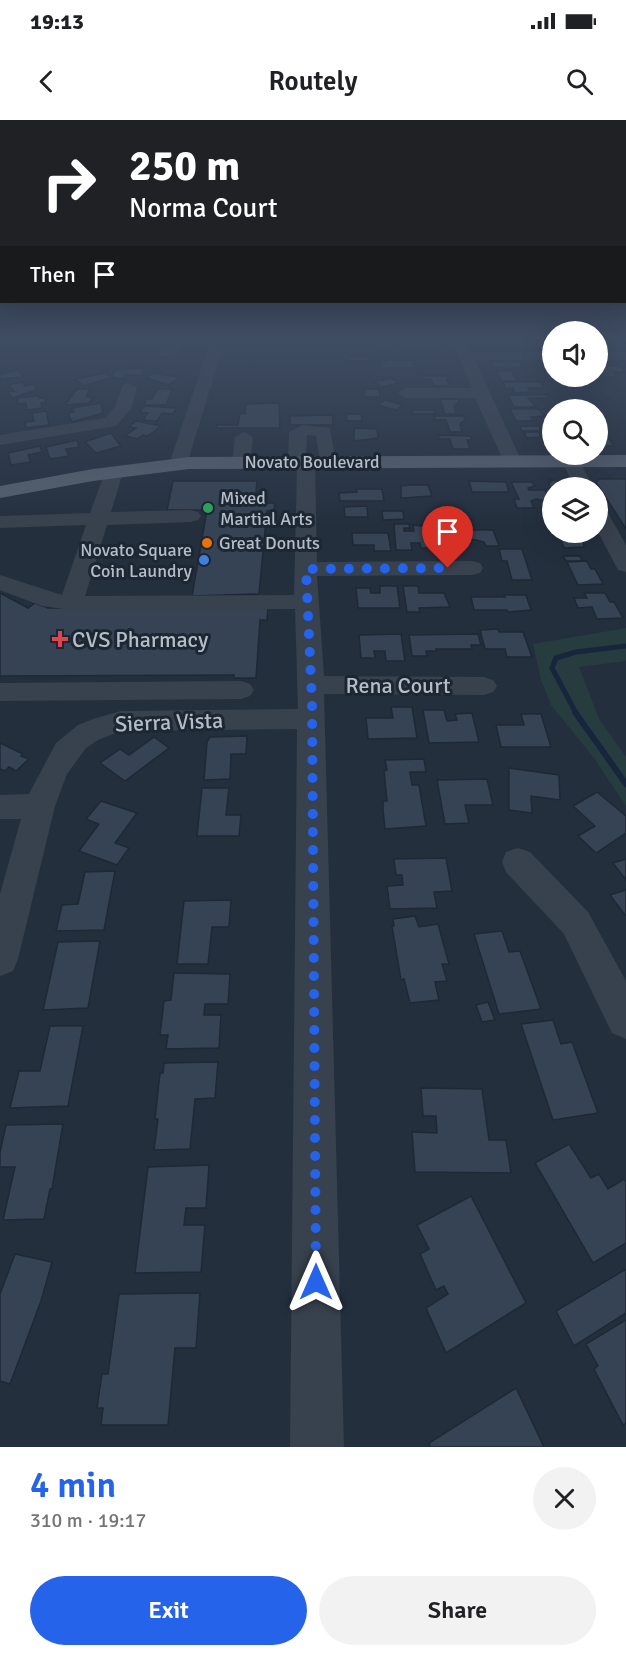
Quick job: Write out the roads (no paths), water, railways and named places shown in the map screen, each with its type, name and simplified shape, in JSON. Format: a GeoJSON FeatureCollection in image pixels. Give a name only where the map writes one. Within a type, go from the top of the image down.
{"type":"FeatureCollection","features":[{"type":"Feature","properties":{"kind":"main road","name":"Novato Boulevard"},"geometry":{"type":"LineString","coordinates":[[608,461],[626,461]]}},
{"type":"Feature","properties":{"kind":"main road","name":"Novato Boulevard"},"geometry":{"type":"LineString","coordinates":[[0,492],[114,472],[178,465],[241,462],[542,462]]}},
{"type":"Feature","properties":{"kind":"street"},"geometry":{"type":"LineString","coordinates":[[0,419],[5,439],[110,422],[123,409],[125,402]]}},
{"type":"Feature","properties":{"kind":"street"},"geometry":{"type":"LineString","coordinates":[[178,465],[198,402]]}},
{"type":"Feature","properties":{"kind":"street"},"geometry":{"type":"LineString","coordinates":[[485,402],[513,462]]}},
{"type":"Feature","properties":{"kind":"street"},"geometry":{"type":"LineString","coordinates":[[241,462],[244,437]]}},
{"type":"Feature","properties":{"kind":"street"},"geometry":{"type":"LineString","coordinates":[[310,463],[306,585],[312,702],[317,1447]]}},
{"type":"Feature","properties":{"kind":"street"},"geometry":{"type":"LineString","coordinates":[[71,603],[114,472]]}},
{"type":"Feature","properties":{"kind":"street"},"geometry":{"type":"LineString","coordinates":[[0,522],[191,516]]}},
{"type":"Feature","properties":{"kind":"street"},"geometry":{"type":"LineString","coordinates":[[608,530],[626,564]]}},
{"type":"Feature","properties":{"kind":"street"},"geometry":{"type":"LineString","coordinates":[[0,582],[50,602],[71,603],[306,585],[472,568]]}},
{"type":"Feature","properties":{"kind":"street","name":"Rena Court"},"geometry":{"type":"LineString","coordinates":[[312,702],[484,686]]}},
{"type":"Feature","properties":{"kind":"street"},"geometry":{"type":"LineString","coordinates":[[0,692],[240,690]]}},
{"type":"Feature","properties":{"kind":"street","name":"Sierra Vista"},"geometry":{"type":"LineString","coordinates":[[0,959],[40,806],[56,762],[73,743],[101,725],[121,721],[312,702]]}},
{"type":"Feature","properties":{"kind":"street"},"geometry":{"type":"LineString","coordinates":[[0,807],[40,806]]}},
{"type":"Feature","properties":{"kind":"street"},"geometry":{"type":"LineString","coordinates":[[518,862],[576,923],[626,1020]]}},
{"type":"Feature","properties":{"kind":"waterway"},"geometry":{"type":"LineString","coordinates":[[576,713],[552,668],[556,658],[576,652],[626,646]]}},
{"type":"Feature","properties":{"kind":"waterway"},"geometry":{"type":"LineString","coordinates":[[575,712],[626,784]]}},
{"type":"Feature","properties":{"kind":"place","name":"Mixed Martial Arts"},"geometry":{"type":"Point","coordinates":[208,508]}},
{"type":"Feature","properties":{"kind":"place","name":"Great Donuts"},"geometry":{"type":"Point","coordinates":[207,543]}},
{"type":"Feature","properties":{"kind":"place","name":"Novato Square Coin Laundry"},"geometry":{"type":"Point","coordinates":[204,560]}},
{"type":"Feature","properties":{"kind":"place","name":"CVS Pharmacy"},"geometry":{"type":"Point","coordinates":[60,639]}}]}
